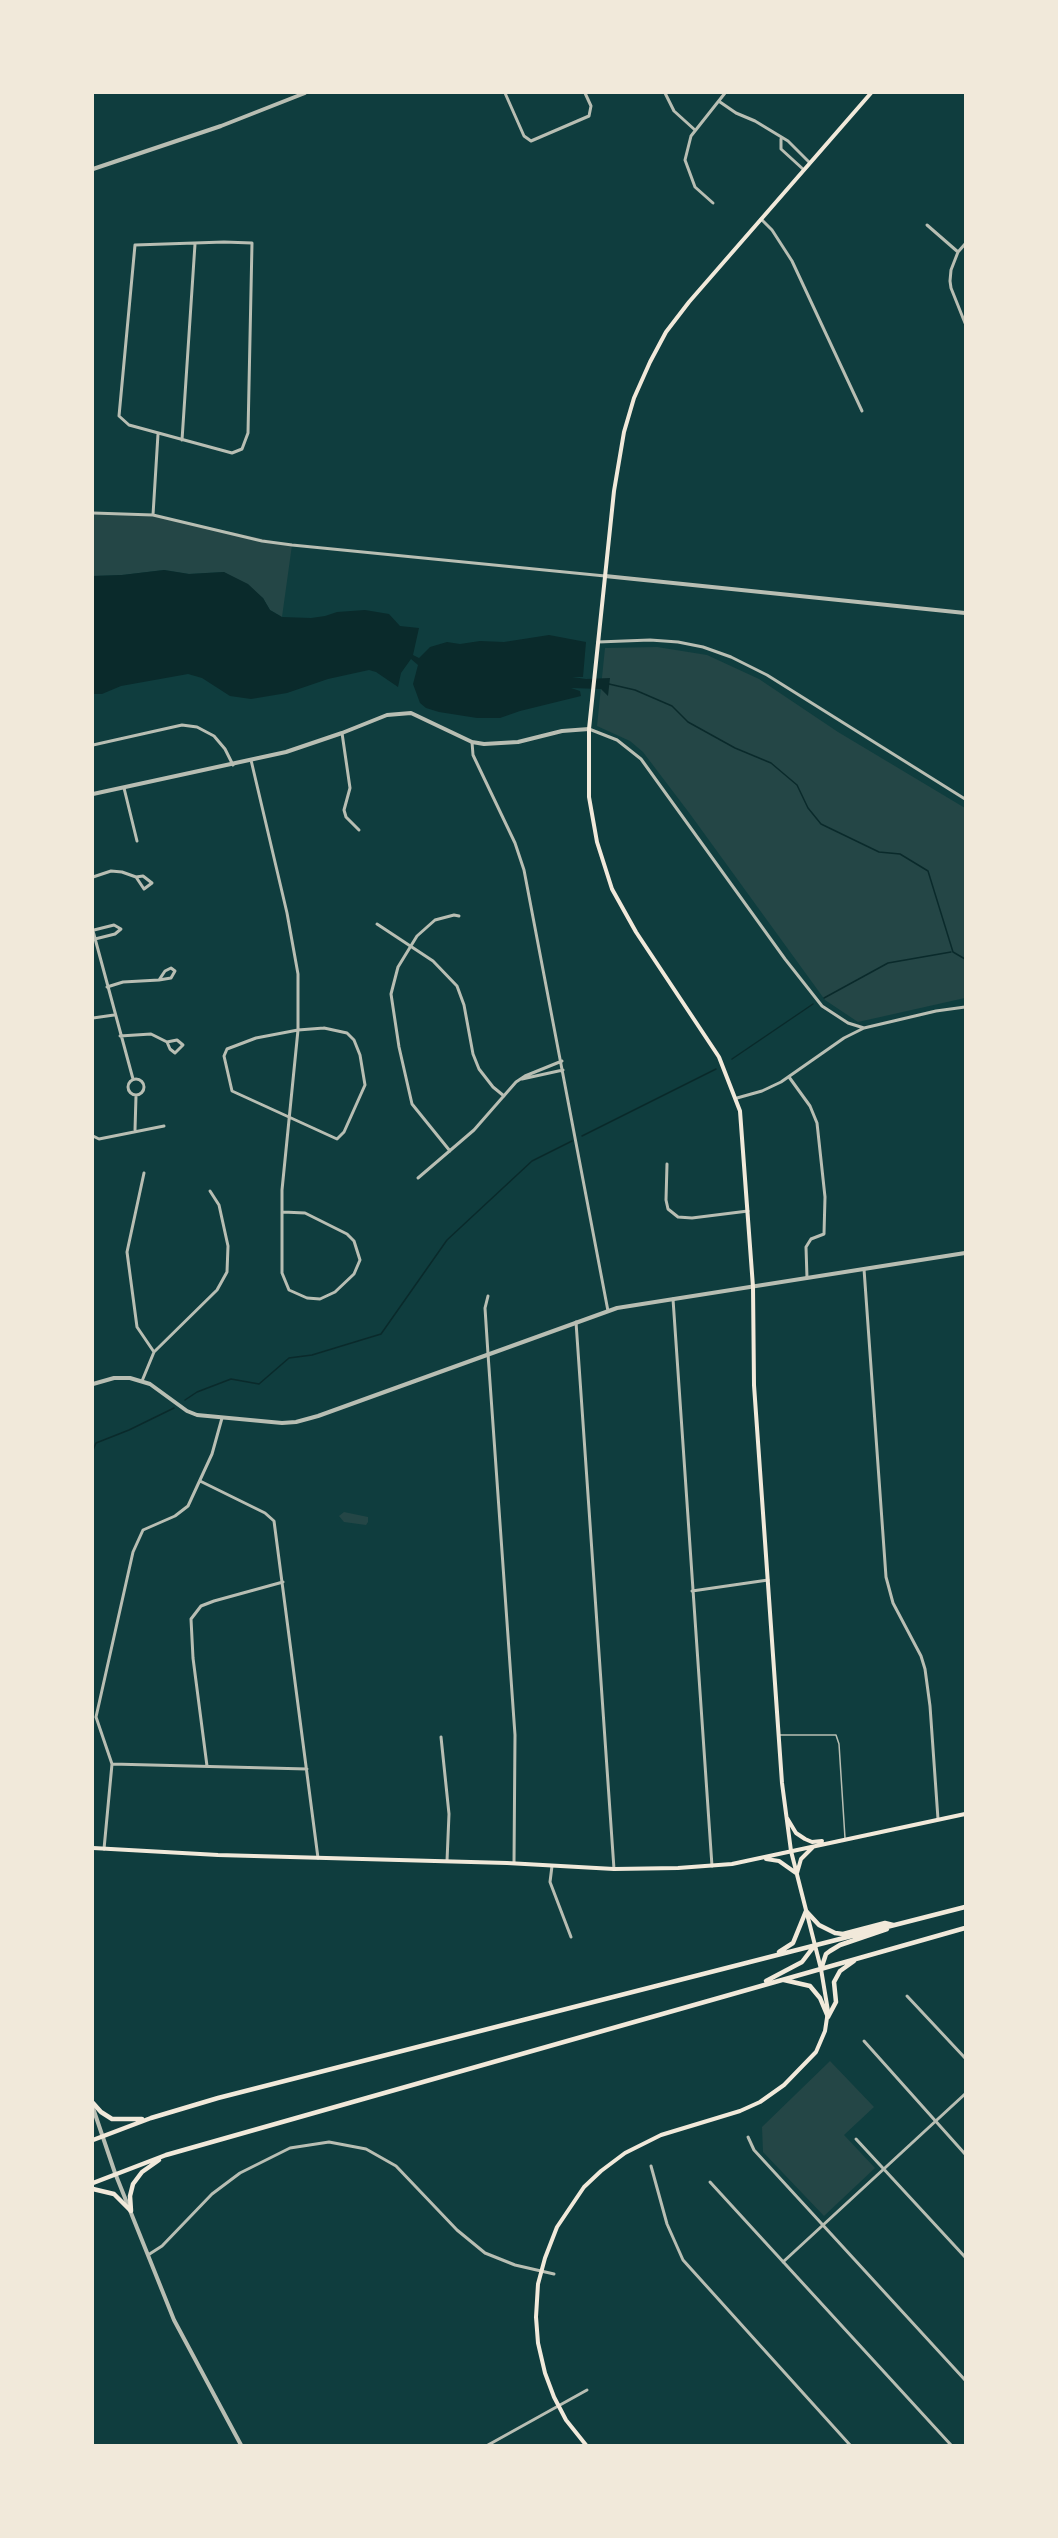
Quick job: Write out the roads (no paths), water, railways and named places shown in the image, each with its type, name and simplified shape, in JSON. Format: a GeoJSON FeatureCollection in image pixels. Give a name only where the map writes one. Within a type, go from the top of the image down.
{"type":"FeatureCollection","features":[{"type":"Feature","properties":{"kind":"main road"},"geometry":{"type":"LineString","coordinates":[[586,2445],[559,2407],[545,2373],[538,2343],[536,2306],[541,2271],[548,2247],[562,2218],[584,2187],[601,2170],[645,2142],[671,2131],[740,2111],[777,2091],[798,2073],[816,2052],[828,2017],[821,1969],[791,1851],[786,1815],[754,1385],[753,1287],[742,1124],[736,1098],[713,1046],[636,932],[609,882],[597,842],[589,797],[589,729],[605,576],[621,449],[628,417],[657,348],[676,319],[871,93]]}},
{"type":"Feature","properties":{"kind":"main road"},"geometry":{"type":"LineString","coordinates":[[93,1848],[614,1869],[712,1866],[755,1859],[965,1814]]}},
{"type":"Feature","properties":{"kind":"main road"},"geometry":{"type":"LineString","coordinates":[[786,1815],[796,1833],[812,1842],[845,1839]]}},
{"type":"Feature","properties":{"kind":"main road"},"geometry":{"type":"LineString","coordinates":[[797,1873],[801,1859],[816,1845]]}},
{"type":"Feature","properties":{"kind":"main road"},"geometry":{"type":"LineString","coordinates":[[755,1859],[779,1861],[797,1873]]}},
{"type":"Feature","properties":{"kind":"main road"},"geometry":{"type":"LineString","coordinates":[[93,2140],[151,2118],[218,2098],[965,1907]]}},
{"type":"Feature","properties":{"kind":"main road"},"geometry":{"type":"LineString","coordinates":[[806,1911],[819,1925],[835,1933],[843,1934],[885,1923],[895,1925]]}},
{"type":"Feature","properties":{"kind":"main road"},"geometry":{"type":"LineString","coordinates":[[745,1963],[789,1946],[799,1932],[806,1911]]}},
{"type":"Feature","properties":{"kind":"main road"},"geometry":{"type":"LineString","coordinates":[[821,1969],[826,1954],[835,1948],[895,1925]]}},
{"type":"Feature","properties":{"kind":"main road"},"geometry":{"type":"LineString","coordinates":[[93,2183],[166,2155],[965,1928]]}},
{"type":"Feature","properties":{"kind":"main road"},"geometry":{"type":"LineString","coordinates":[[756,1986],[802,1962],[812,1953],[815,1945]]}},
{"type":"Feature","properties":{"kind":"main road"},"geometry":{"type":"LineString","coordinates":[[828,2017],[836,2002],[834,1982],[846,1966],[862,1957]]}},
{"type":"Feature","properties":{"kind":"main road"},"geometry":{"type":"LineString","coordinates":[[780,1980],[810,1986],[820,1998],[828,2017]]}},
{"type":"Feature","properties":{"kind":"main road"},"geometry":{"type":"LineString","coordinates":[[93,2103],[101,2112],[118,2120],[151,2118]]}},
{"type":"Feature","properties":{"kind":"main road"},"geometry":{"type":"LineString","coordinates":[[131,2211],[131,2190],[137,2177],[166,2155]]}},
{"type":"Feature","properties":{"kind":"main road"},"geometry":{"type":"LineString","coordinates":[[93,2189],[114,2194],[131,2211]]}},
{"type":"Feature","properties":{"kind":"street"},"geometry":{"type":"LineString","coordinates":[[93,169],[221,126],[305,93]]}},
{"type":"Feature","properties":{"kind":"street"},"geometry":{"type":"LineString","coordinates":[[505,93],[524,136],[531,141],[589,116],[591,106],[585,93]]}},
{"type":"Feature","properties":{"kind":"street"},"geometry":{"type":"LineString","coordinates":[[665,93],[674,111],[695,130]]}},
{"type":"Feature","properties":{"kind":"street"},"geometry":{"type":"LineString","coordinates":[[713,203],[695,187],[687,171],[685,160],[686,151],[695,130],[725,93]]}},
{"type":"Feature","properties":{"kind":"street"},"geometry":{"type":"LineString","coordinates":[[720,102],[788,141],[810,163]]}},
{"type":"Feature","properties":{"kind":"street"},"geometry":{"type":"LineString","coordinates":[[781,139],[781,149],[804,170]]}},
{"type":"Feature","properties":{"kind":"street"},"geometry":{"type":"LineString","coordinates":[[761,219],[772,230],[792,261],[862,411]]}},
{"type":"Feature","properties":{"kind":"street"},"geometry":{"type":"LineString","coordinates":[[927,225],[958,252]]}},
{"type":"Feature","properties":{"kind":"street"},"geometry":{"type":"LineString","coordinates":[[252,243],[248,433],[242,449],[232,453],[129,425],[119,416],[135,245],[195,244],[252,243]]}},
{"type":"Feature","properties":{"kind":"street"},"geometry":{"type":"LineString","coordinates":[[182,440],[195,244]]}},
{"type":"Feature","properties":{"kind":"street"},"geometry":{"type":"LineString","coordinates":[[965,244],[958,252],[951,270],[951,288],[965,323]]}},
{"type":"Feature","properties":{"kind":"street"},"geometry":{"type":"LineString","coordinates":[[153,515],[158,434]]}},
{"type":"Feature","properties":{"kind":"street"},"geometry":{"type":"LineString","coordinates":[[93,513],[153,515],[282,544],[965,614]]}},
{"type":"Feature","properties":{"kind":"street"},"geometry":{"type":"LineString","coordinates":[[598,642],[650,640],[678,642],[703,647],[738,660],[767,675],[965,800]]}},
{"type":"Feature","properties":{"kind":"street"},"geometry":{"type":"LineString","coordinates":[[93,794],[286,752],[387,715],[411,713],[472,742],[505,744],[573,729],[589,729],[616,740],[641,759],[817,1000],[836,1016],[864,1028]]}},
{"type":"Feature","properties":{"kind":"street"},"geometry":{"type":"LineString","coordinates":[[93,745],[182,725],[197,727],[214,736],[225,749],[232,765]]}},
{"type":"Feature","properties":{"kind":"street"},"geometry":{"type":"LineString","coordinates":[[342,733],[350,788],[344,810],[346,817],[359,830]]}},
{"type":"Feature","properties":{"kind":"street"},"geometry":{"type":"LineString","coordinates":[[472,742],[473,755],[508,829],[524,870],[608,1311]]}},
{"type":"Feature","properties":{"kind":"street"},"geometry":{"type":"LineString","coordinates":[[251,760],[298,974],[298,1030],[282,1190],[282,1273],[287,1286],[293,1293],[307,1298],[320,1299],[335,1292],[354,1274],[360,1260],[357,1246],[348,1234],[305,1213],[283,1212]]}},
{"type":"Feature","properties":{"kind":"street"},"geometry":{"type":"LineString","coordinates":[[124,788],[137,841]]}},
{"type":"Feature","properties":{"kind":"street"},"geometry":{"type":"LineString","coordinates":[[93,877],[111,871],[123,872],[136,877],[143,876],[152,883],[144,889],[136,877]]}},
{"type":"Feature","properties":{"kind":"street"},"geometry":{"type":"LineString","coordinates":[[450,1151],[412,1104],[399,1047],[391,994],[398,967],[422,931],[435,920],[454,915],[459,916]]}},
{"type":"Feature","properties":{"kind":"street"},"geometry":{"type":"LineString","coordinates":[[377,924],[433,961],[457,986],[464,1005],[473,1054],[479,1069],[504,1096]]}},
{"type":"Feature","properties":{"kind":"street"},"geometry":{"type":"LineString","coordinates":[[95,939],[121,929],[114,925],[93,931],[95,939],[99,954],[114,1015],[133,1079]]}},
{"type":"Feature","properties":{"kind":"street"},"geometry":{"type":"LineString","coordinates":[[93,955],[99,954]]}},
{"type":"Feature","properties":{"kind":"street"},"geometry":{"type":"LineString","coordinates":[[107,987],[123,982],[167,980],[174,975],[174,971],[171,968],[165,971],[159,980]]}},
{"type":"Feature","properties":{"kind":"street"},"geometry":{"type":"LineString","coordinates":[[736,1098],[762,1091],[789,1077],[844,1038],[864,1028],[936,1011],[965,1007]]}},
{"type":"Feature","properties":{"kind":"street"},"geometry":{"type":"LineString","coordinates":[[93,1018],[114,1015]]}},
{"type":"Feature","properties":{"kind":"street"},"geometry":{"type":"LineString","coordinates":[[324,1028],[348,1033],[354,1040],[360,1055],[364,1085],[344,1132],[337,1139],[291,1118],[232,1091],[224,1056],[227,1049],[245,1041],[298,1030],[324,1028]]}},
{"type":"Feature","properties":{"kind":"street"},"geometry":{"type":"LineString","coordinates":[[120,1036],[151,1035],[166,1042],[175,1053],[183,1045],[177,1040],[166,1042]]}},
{"type":"Feature","properties":{"kind":"street"},"geometry":{"type":"LineString","coordinates":[[418,1178],[474,1130],[520,1079],[562,1061]]}},
{"type":"Feature","properties":{"kind":"street"},"geometry":{"type":"LineString","coordinates":[[520,1079],[563,1070]]}},
{"type":"Feature","properties":{"kind":"street"},"geometry":{"type":"LineString","coordinates":[[789,1077],[814,1113],[825,1197],[824,1234],[811,1239],[806,1246],[807,1278]]}},
{"type":"Feature","properties":{"kind":"street"},"geometry":{"type":"LineString","coordinates":[[133,1079],[139,1079],[144,1086],[142,1094],[136,1096]]}},
{"type":"Feature","properties":{"kind":"street"},"geometry":{"type":"LineString","coordinates":[[133,1079],[128,1085],[128,1090],[136,1096]]}},
{"type":"Feature","properties":{"kind":"street"},"geometry":{"type":"LineString","coordinates":[[135,1131],[136,1096]]}},
{"type":"Feature","properties":{"kind":"street"},"geometry":{"type":"LineString","coordinates":[[93,1136],[99,1139],[164,1126]]}},
{"type":"Feature","properties":{"kind":"street"},"geometry":{"type":"LineString","coordinates":[[667,1164],[666,1200],[668,1209],[678,1218],[748,1211]]}},
{"type":"Feature","properties":{"kind":"street"},"geometry":{"type":"LineString","coordinates":[[144,1173],[127,1252],[137,1327],[154,1352]]}},
{"type":"Feature","properties":{"kind":"street"},"geometry":{"type":"LineString","coordinates":[[142,1381],[154,1352],[217,1290],[226,1276],[229,1252],[219,1205],[210,1191]]}},
{"type":"Feature","properties":{"kind":"street"},"geometry":{"type":"LineString","coordinates":[[93,1384],[123,1378],[142,1381],[157,1388],[190,1412],[222,1418],[282,1423],[302,1421],[608,1311],[965,1253]]}},
{"type":"Feature","properties":{"kind":"street"},"geometry":{"type":"LineString","coordinates":[[864,1269],[872,1407],[886,1577],[893,1603],[918,1649],[925,1669],[938,1819]]}},
{"type":"Feature","properties":{"kind":"street"},"geometry":{"type":"LineString","coordinates":[[488,1296],[485,1308],[515,1736],[514,1864]]}},
{"type":"Feature","properties":{"kind":"street"},"geometry":{"type":"LineString","coordinates":[[673,1299],[712,1866]]}},
{"type":"Feature","properties":{"kind":"street"},"geometry":{"type":"LineString","coordinates":[[576,1322],[614,1869]]}},
{"type":"Feature","properties":{"kind":"street"},"geometry":{"type":"LineString","coordinates":[[104,1849],[112,1764],[96,1717],[133,1552],[143,1530],[176,1516],[188,1506],[212,1454],[222,1418]]}},
{"type":"Feature","properties":{"kind":"street"},"geometry":{"type":"LineString","coordinates":[[200,1481],[271,1516],[274,1521],[278,1536],[318,1858]]}},
{"type":"Feature","properties":{"kind":"street"},"geometry":{"type":"LineString","coordinates":[[692,1591],[768,1580]]}},
{"type":"Feature","properties":{"kind":"street"},"geometry":{"type":"LineString","coordinates":[[207,1766],[192,1646],[191,1619],[198,1609],[208,1604],[284,1582]]}},
{"type":"Feature","properties":{"kind":"street"},"geometry":{"type":"LineString","coordinates":[[441,1737],[448,1814],[447,1861]]}},
{"type":"Feature","properties":{"kind":"street"},"geometry":{"type":"LineString","coordinates":[[112,1764],[307,1769]]}},
{"type":"Feature","properties":{"kind":"street"},"geometry":{"type":"LineString","coordinates":[[552,1866],[550,1882],[571,1937]]}},
{"type":"Feature","properties":{"kind":"street"},"geometry":{"type":"LineString","coordinates":[[907,1996],[965,2058]]}},
{"type":"Feature","properties":{"kind":"street"},"geometry":{"type":"LineString","coordinates":[[864,2041],[965,2154]]}},
{"type":"Feature","properties":{"kind":"street"},"geometry":{"type":"LineString","coordinates":[[783,2262],[965,2094]]}},
{"type":"Feature","properties":{"kind":"street"},"geometry":{"type":"LineString","coordinates":[[93,2108],[116,2174],[187,2346],[241,2445]]}},
{"type":"Feature","properties":{"kind":"street"},"geometry":{"type":"LineString","coordinates":[[748,2137],[754,2150],[965,2380]]}},
{"type":"Feature","properties":{"kind":"street"},"geometry":{"type":"LineString","coordinates":[[856,2139],[965,2257]]}},
{"type":"Feature","properties":{"kind":"street"},"geometry":{"type":"LineString","coordinates":[[148,2255],[162,2246],[212,2194],[240,2173],[290,2148],[329,2142],[356,2145],[383,2157],[408,2176],[457,2230],[480,2250],[505,2262],[554,2274]]}},
{"type":"Feature","properties":{"kind":"street"},"geometry":{"type":"LineString","coordinates":[[651,2166],[667,2224],[683,2260],[850,2445]]}},
{"type":"Feature","properties":{"kind":"street"},"geometry":{"type":"LineString","coordinates":[[710,2182],[951,2445]]}},
{"type":"Feature","properties":{"kind":"street"},"geometry":{"type":"LineString","coordinates":[[488,2445],[586,2390]]}},
{"type":"Feature","properties":{"kind":"lane"},"geometry":{"type":"LineString","coordinates":[[779,1735],[836,1735],[839,1744],[845,1839]]}},
{"type":"Feature","properties":{"kind":"waterway"},"geometry":{"type":"LineString","coordinates":[[609,684],[635,690],[672,706],[688,722],[735,748],[771,763],[797,785],[808,808],[821,824],[879,852],[900,854],[928,871],[953,952],[965,959]]}},
{"type":"Feature","properties":{"kind":"waterway"},"geometry":{"type":"LineString","coordinates":[[824,998],[888,963],[951,952]]}},
{"type":"Feature","properties":{"kind":"waterway"},"geometry":{"type":"LineString","coordinates":[[732,1059],[813,1004]]}},
{"type":"Feature","properties":{"kind":"waterway"},"geometry":{"type":"LineString","coordinates":[[582,1136],[716,1069]]}},
{"type":"Feature","properties":{"kind":"waterway"},"geometry":{"type":"LineString","coordinates":[[185,1400],[197,1392],[231,1379],[259,1384],[289,1358],[312,1355],[381,1334],[447,1240],[532,1161],[572,1141]]}},
{"type":"Feature","properties":{"kind":"waterway"},"geometry":{"type":"LineString","coordinates":[[93,1450],[96,1443],[174,1408]]}}]}
